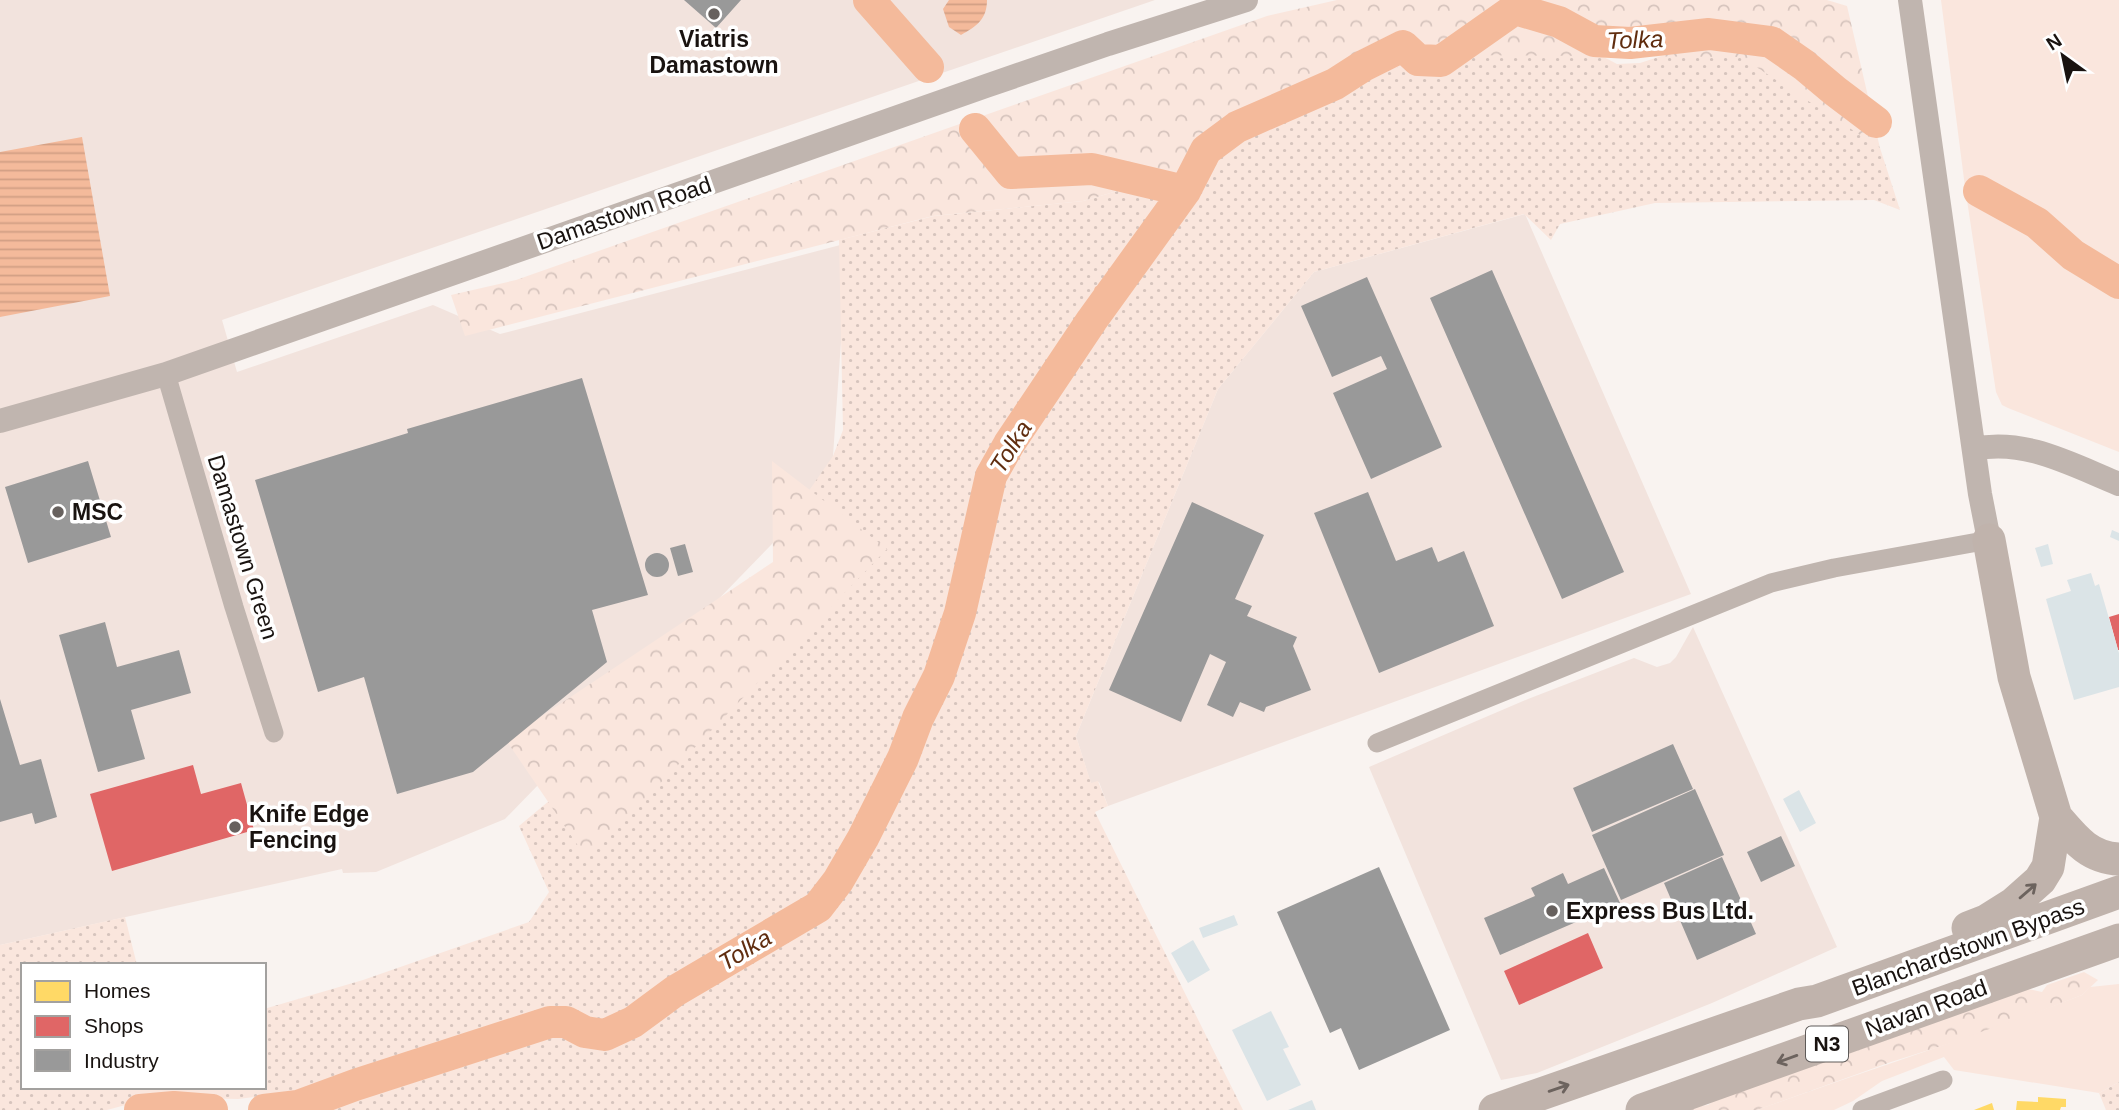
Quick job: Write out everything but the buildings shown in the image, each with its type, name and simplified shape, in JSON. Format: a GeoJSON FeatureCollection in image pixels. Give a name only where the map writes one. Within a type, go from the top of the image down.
{"type":"FeatureCollection","features":[{"type":"Feature","properties":{"kind":"highway"},"geometry":{"type":"LineString","coordinates":[[1989,540],[2014,677],[2056,817],[2084,849],[2106,859],[2119,859]]}},
{"type":"Feature","properties":{"kind":"highway"},"geometry":{"type":"LineString","coordinates":[[1816,1002],[1892,957],[1986,921],[2013,904],[2040,880],[2048,867],[2056,817]]}},
{"type":"Feature","properties":{"kind":"highway","name":"Blanchardstown Bypass"},"geometry":{"type":"LineString","coordinates":[[1816,1002],[2119,892]]}},
{"type":"Feature","properties":{"kind":"highway","name":"Blanchardstown Bypass"},"geometry":{"type":"LineString","coordinates":[[2012,977],[2119,940]]}},
{"type":"Feature","properties":{"kind":"highway","name":"Navan Road"},"geometry":{"type":"LineString","coordinates":[[1642,1110],[2012,977]]}},
{"type":"Feature","properties":{"kind":"highway","name":"N3"},"geometry":{"type":"LineString","coordinates":[[1495,1110],[1799,1004],[1816,1002]]}},
{"type":"Feature","properties":{"kind":"street","name":"Damastown Road"},"geometry":{"type":"LineString","coordinates":[[0,421],[166,374],[1071,56],[1246,0]]}},
{"type":"Feature","properties":{"kind":"street"},"geometry":{"type":"LineString","coordinates":[[1377,743],[1771,583],[1834,568],[1989,540],[1910,0]]}},
{"type":"Feature","properties":{"kind":"street","name":"Damastown Green"},"geometry":{"type":"LineString","coordinates":[[166,374],[274,733]]}},
{"type":"Feature","properties":{"kind":"street"},"geometry":{"type":"LineString","coordinates":[[1974,449],[2020,446],[2119,484]]}},
{"type":"Feature","properties":{"kind":"street"},"geometry":{"type":"LineString","coordinates":[[1862,1110],[1943,1080]]}},
{"type":"Feature","properties":{"kind":"shaded area"},"geometry":{"type":"Polygon","coordinates":[[[0,0],[1155,0],[222,320],[237,372],[433,305],[500,334],[848,243],[832,470],[804,511],[505,819],[376,872],[343,873],[342,869],[0,945],[0,0]]]}},
{"type":"Feature","properties":{"kind":"shaded area"},"geometry":{"type":"Polygon","coordinates":[[[949,0],[987,0],[983,17],[961,35],[949,27],[943,9],[949,0]]]}},
{"type":"Feature","properties":{"kind":"shaded area"},"geometry":{"type":"Polygon","coordinates":[[[82,137],[110,296],[0,317],[0,152],[82,137]]]}},
{"type":"Feature","properties":{"kind":"shaded area"},"geometry":{"type":"Polygon","coordinates":[[[1525,214],[1691,594],[1108,806],[1099,782],[1091,784],[1076,736],[1218,389],[1314,272],[1525,214]]]}},
{"type":"Feature","properties":{"kind":"shaded area"},"geometry":{"type":"Polygon","coordinates":[[[1693,627],[1837,947],[1712,1003],[1537,1073],[1501,1080],[1369,767],[1528,699],[1634,658],[1657,667],[1670,663],[1693,627]]]}},
{"type":"Feature","properties":{"kind":"green space"},"geometry":{"type":"Polygon","coordinates":[[[1337,0],[1827,0],[1847,6],[1880,148],[1741,57],[1438,55],[1220,124],[1179,182],[1138,185],[1083,201],[933,216],[465,336],[451,295],[516,280],[1267,16],[1337,0]]]}},
{"type":"Feature","properties":{"kind":"green space"},"geometry":{"type":"Polygon","coordinates":[[[1941,0],[2119,0],[2119,452],[2008,408],[2002,405],[1996,392],[1965,187],[1941,0]]]}},
{"type":"Feature","properties":{"kind":"green space"},"geometry":{"type":"Polygon","coordinates":[[[1554,31],[1617,64],[1640,63],[1671,53],[1712,50],[1782,65],[1880,148],[1900,210],[1874,200],[1655,203],[1560,224],[1551,240],[1524,214],[1314,272],[1218,389],[1076,736],[1091,783],[1098,781],[1108,806],[1095,812],[1243,1110],[304,1110],[534,1032],[564,1029],[589,1037],[616,1036],[655,1014],[700,980],[817,919],[840,888],[892,800],[957,639],[978,576],[987,512],[996,475],[1218,146],[1241,129],[1344,84],[1402,51],[1554,31]]]}},
{"type":"Feature","properties":{"kind":"green space"},"geometry":{"type":"Polygon","coordinates":[[[1179,182],[1158,204],[1102,284],[1018,409],[977,480],[960,583],[894,752],[828,882],[807,907],[681,972],[636,1015],[618,1023],[600,1025],[578,1012],[527,1018],[444,1048],[387,1060],[296,1092],[238,1099],[155,1097],[107,1110],[0,1110],[0,945],[125,917],[136,963],[21,963],[21,1089],[266,1089],[266,1008],[363,980],[529,922],[549,892],[519,826],[733,647],[808,492],[833,456],[843,430],[839,240],[934,216],[1083,201],[1138,185],[1179,182]]]}},
{"type":"Feature","properties":{"kind":"green space"},"geometry":{"type":"Polygon","coordinates":[[[772,461],[887,549],[587,859],[506,740],[773,562],[772,461]]]}},
{"type":"Feature","properties":{"kind":"green space"},"geometry":{"type":"Polygon","coordinates":[[[2084,972],[2098,980],[2082,995],[1992,1030],[1891,1062],[1757,1110],[1672,1110],[1708,1105],[1731,1089],[2028,989],[2042,992],[2047,985],[2084,972]]]}},
{"type":"Feature","properties":{"kind":"green space"},"geometry":{"type":"Polygon","coordinates":[[[2119,984],[2119,1082],[2099,1093],[1954,1070],[1944,1057],[1882,1081],[1853,1101],[1834,1110],[1757,1110],[2042,1010],[2082,995],[2090,987],[2119,984]]]}},
{"type":"Feature","properties":{"kind":"green space"},"geometry":{"type":"Polygon","coordinates":[[[2119,1082],[2119,1110],[2106,1110],[2099,1093],[2119,1082]]]}},
{"type":"Feature","properties":{"kind":"waterway"},"geometry":{"type":"LineString","coordinates":[[869,0],[928,67]]}},
{"type":"Feature","properties":{"kind":"waterway","name":"Tolka"},"geometry":{"type":"LineString","coordinates":[[264,1110],[298,1106],[550,1022],[566,1022],[585,1032],[605,1035],[633,1022],[675,991],[818,907],[838,881],[863,838],[903,758],[918,718],[939,676],[960,613],[991,476],[1009,444],[1092,320],[1185,191],[1206,150],[1237,127],[1335,84],[1403,46],[1418,60],[1441,61],[1515,9],[1559,22],[1594,41],[1630,43],[1709,34],[1771,42],[1876,122]]}},
{"type":"Feature","properties":{"kind":"waterway"},"geometry":{"type":"LineString","coordinates":[[975,129],[1011,173],[1092,169],[1185,191]]}},
{"type":"Feature","properties":{"kind":"waterway","name":"Tolka"},"geometry":{"type":"LineString","coordinates":[[1979,191],[2037,223],[2073,255],[2119,283]]}},
{"type":"Feature","properties":{"kind":"waterway"},"geometry":{"type":"LineString","coordinates":[[1097,289],[1109,297]]}},
{"type":"Feature","properties":{"kind":"waterway","name":"Tolka"},"geometry":{"type":"LineString","coordinates":[[140,1110],[174,1107],[212,1110]]}},
{"type":"Feature","properties":{"kind":"place","name":"Viatris Damastown"},"geometry":{"type":"Point","coordinates":[714,14]}},
{"type":"Feature","properties":{"kind":"place","name":"MSC"},"geometry":{"type":"Point","coordinates":[58,512]}},
{"type":"Feature","properties":{"kind":"place","name":"Knife Edge Fencing"},"geometry":{"type":"Point","coordinates":[235,827]}},
{"type":"Feature","properties":{"kind":"place","name":"Express Bus Ltd."},"geometry":{"type":"Point","coordinates":[1552,911]}}]}
